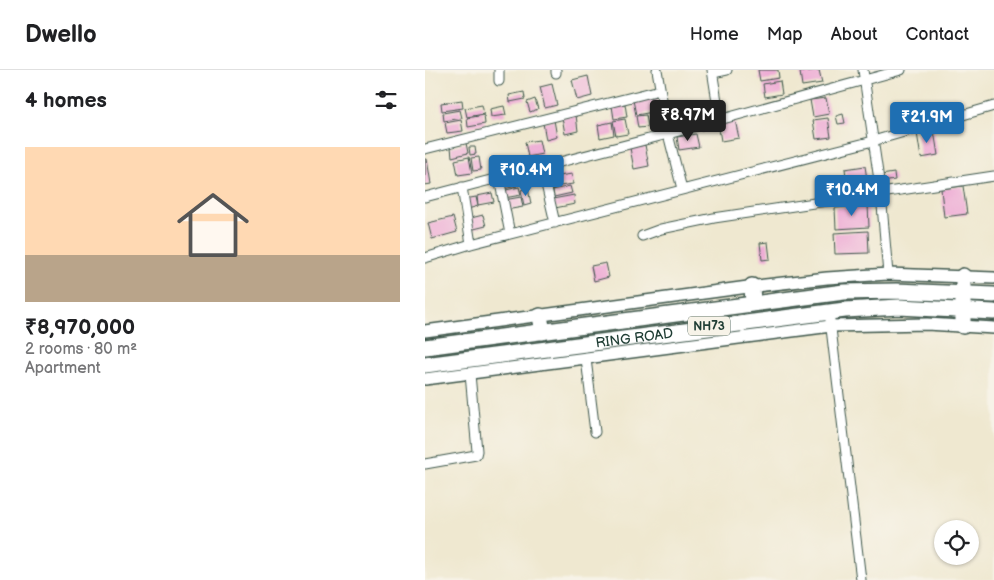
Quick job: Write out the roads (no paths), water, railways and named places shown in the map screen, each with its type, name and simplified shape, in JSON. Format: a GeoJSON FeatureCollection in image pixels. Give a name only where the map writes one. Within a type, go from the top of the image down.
{"type":"FeatureCollection","features":[{"type":"Feature","properties":{"kind":"highway"},"geometry":{"type":"LineString","coordinates":[[963,276],[963,326]]}},
{"type":"Feature","properties":{"kind":"highway"},"geometry":{"type":"LineString","coordinates":[[752,286],[753,303]]}},
{"type":"Feature","properties":{"kind":"highway","name":"RING ROAD"},"geometry":{"type":"LineString","coordinates":[[425,347],[844,292],[994,295]]}},
{"type":"Feature","properties":{"kind":"highway","name":"RING ROAD"},"geometry":{"type":"LineString","coordinates":[[425,365],[541,357],[830,319],[899,307],[994,312]]}},
{"type":"Feature","properties":{"kind":"highway"},"geometry":{"type":"LineString","coordinates":[[541,316],[543,332]]}},
{"type":"Feature","properties":{"kind":"street"},"geometry":{"type":"LineString","coordinates":[[499,70],[499,81]]}},
{"type":"Feature","properties":{"kind":"street"},"geometry":{"type":"LineString","coordinates":[[657,70],[668,134],[682,189]]}},
{"type":"Feature","properties":{"kind":"street"},"geometry":{"type":"LineString","coordinates":[[720,120],[713,72],[727,70]]}},
{"type":"Feature","properties":{"kind":"street"},"geometry":{"type":"LineString","coordinates":[[863,70],[881,194],[888,274]]}},
{"type":"Feature","properties":{"kind":"street"},"geometry":{"type":"LineString","coordinates":[[425,197],[668,134],[901,70]]}},
{"type":"Feature","properties":{"kind":"street"},"geometry":{"type":"LineString","coordinates":[[425,149],[660,90]]}},
{"type":"Feature","properties":{"kind":"street"},"geometry":{"type":"LineString","coordinates":[[425,258],[471,244],[873,141],[994,106]]}},
{"type":"Feature","properties":{"kind":"street"},"geometry":{"type":"LineString","coordinates":[[542,167],[555,224]]}},
{"type":"Feature","properties":{"kind":"street"},"geometry":{"type":"LineString","coordinates":[[641,236],[661,228],[714,218],[994,176]]}},
{"type":"Feature","properties":{"kind":"street"},"geometry":{"type":"LineString","coordinates":[[499,178],[510,234]]}},
{"type":"Feature","properties":{"kind":"street"},"geometry":{"type":"LineString","coordinates":[[462,187],[471,244]]}},
{"type":"Feature","properties":{"kind":"street"},"geometry":{"type":"LineString","coordinates":[[425,332],[752,286],[888,274],[994,278]]}},
{"type":"Feature","properties":{"kind":"street"},"geometry":{"type":"LineString","coordinates":[[830,319],[861,580]]}},
{"type":"Feature","properties":{"kind":"street"},"geometry":{"type":"LineString","coordinates":[[425,380],[469,374],[541,357],[586,358],[830,319],[883,324],[994,328]]}},
{"type":"Feature","properties":{"kind":"street"},"geometry":{"type":"LineString","coordinates":[[586,358],[595,432]]}},
{"type":"Feature","properties":{"kind":"street"},"geometry":{"type":"LineString","coordinates":[[425,464],[476,455],[469,374]]}}]}
